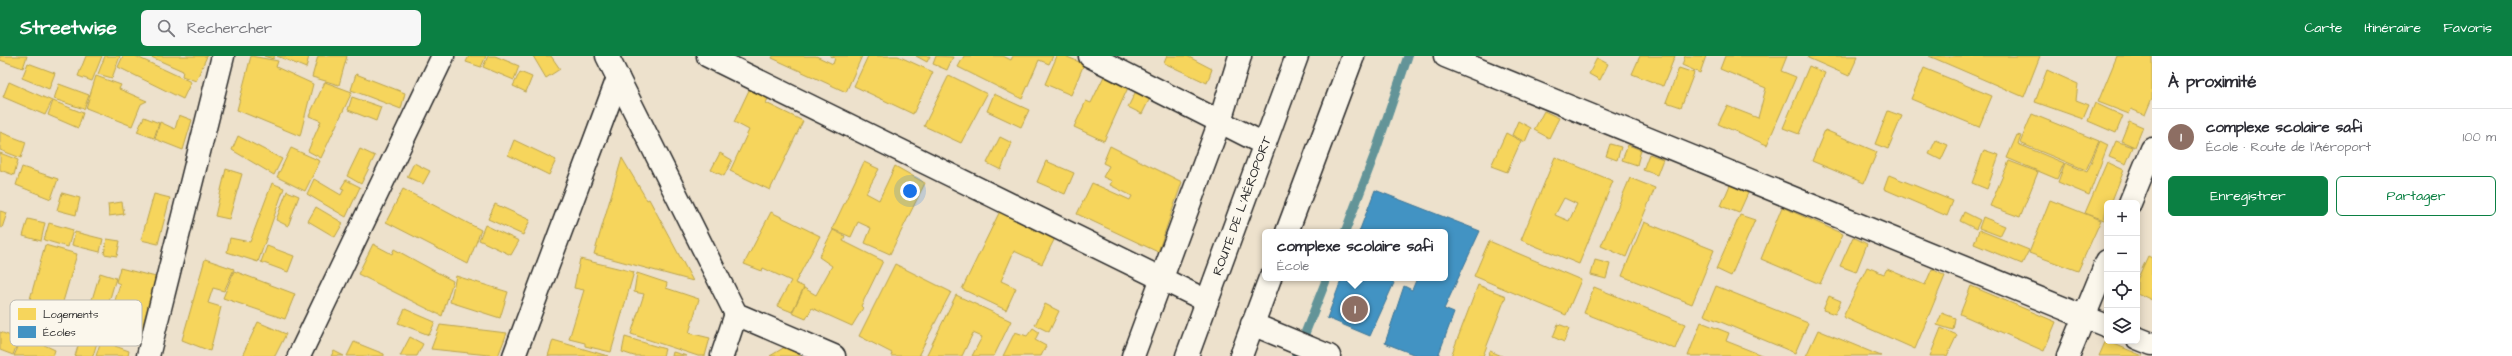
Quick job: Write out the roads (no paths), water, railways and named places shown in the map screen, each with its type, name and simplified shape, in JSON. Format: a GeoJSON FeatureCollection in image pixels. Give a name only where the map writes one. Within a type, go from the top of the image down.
{"type":"FeatureCollection","features":[{"type":"Feature","properties":{"kind":"main road"},"geometry":{"type":"LineString","coordinates":[[148,356],[223,56]]}},
{"type":"Feature","properties":{"kind":"main road"},"geometry":{"type":"LineString","coordinates":[[299,356],[443,56]]}},
{"type":"Feature","properties":{"kind":"main road"},"geometry":{"type":"LineString","coordinates":[[607,56],[736,314],[834,356]]}},
{"type":"Feature","properties":{"kind":"main road"},"geometry":{"type":"LineString","coordinates":[[708,56],[1207,301]]}},
{"type":"Feature","properties":{"kind":"main road"},"geometry":{"type":"LineString","coordinates":[[1090,56],[1264,144]]}},
{"type":"Feature","properties":{"kind":"main road"},"geometry":{"type":"LineString","coordinates":[[1133,356],[1220,121],[1240,56]]}},
{"type":"Feature","properties":{"kind":"main road","name":"ROUTE DE L'AÉROPORT"},"geometry":{"type":"LineString","coordinates":[[1187,356],[1297,56]]}},
{"type":"Feature","properties":{"kind":"main road"},"geometry":{"type":"LineString","coordinates":[[1288,229],[1353,56]]}},
{"type":"Feature","properties":{"kind":"main road"},"geometry":{"type":"LineString","coordinates":[[1445,56],[2104,325]]}},
{"type":"Feature","properties":{"kind":"main road"},"geometry":{"type":"LineString","coordinates":[[514,356],[618,78]]}},
{"type":"Feature","properties":{"kind":"main road"},"geometry":{"type":"LineString","coordinates":[[2131,200],[2152,149]]}},
{"type":"Feature","properties":{"kind":"main road"},"geometry":{"type":"LineString","coordinates":[[2068,356],[2104,268]]}},
{"type":"Feature","properties":{"kind":"main road"},"geometry":{"type":"LineString","coordinates":[[1241,356],[1269,281]]}},
{"type":"Feature","properties":{"kind":"main road"},"geometry":{"type":"LineString","coordinates":[[722,356],[736,314]]}},
{"type":"Feature","properties":{"kind":"main road"},"geometry":{"type":"LineString","coordinates":[[1252,324],[1330,356]]}},
{"type":"Feature","properties":{"kind":"main road"},"geometry":{"type":"LineString","coordinates":[[2140,339],[2152,344]]}},
{"type":"Feature","properties":{"kind":"waterway"},"geometry":{"type":"LineString","coordinates":[[1346,229],[1375,153],[1408,56]]}},
{"type":"Feature","properties":{"kind":"waterway"},"geometry":{"type":"LineString","coordinates":[[1296,356],[1326,281]]}},
{"type":"Feature","properties":{"kind":"place","name":"complexe scolaire safi"},"geometry":{"type":"Point","coordinates":[1355,309]}}]}
